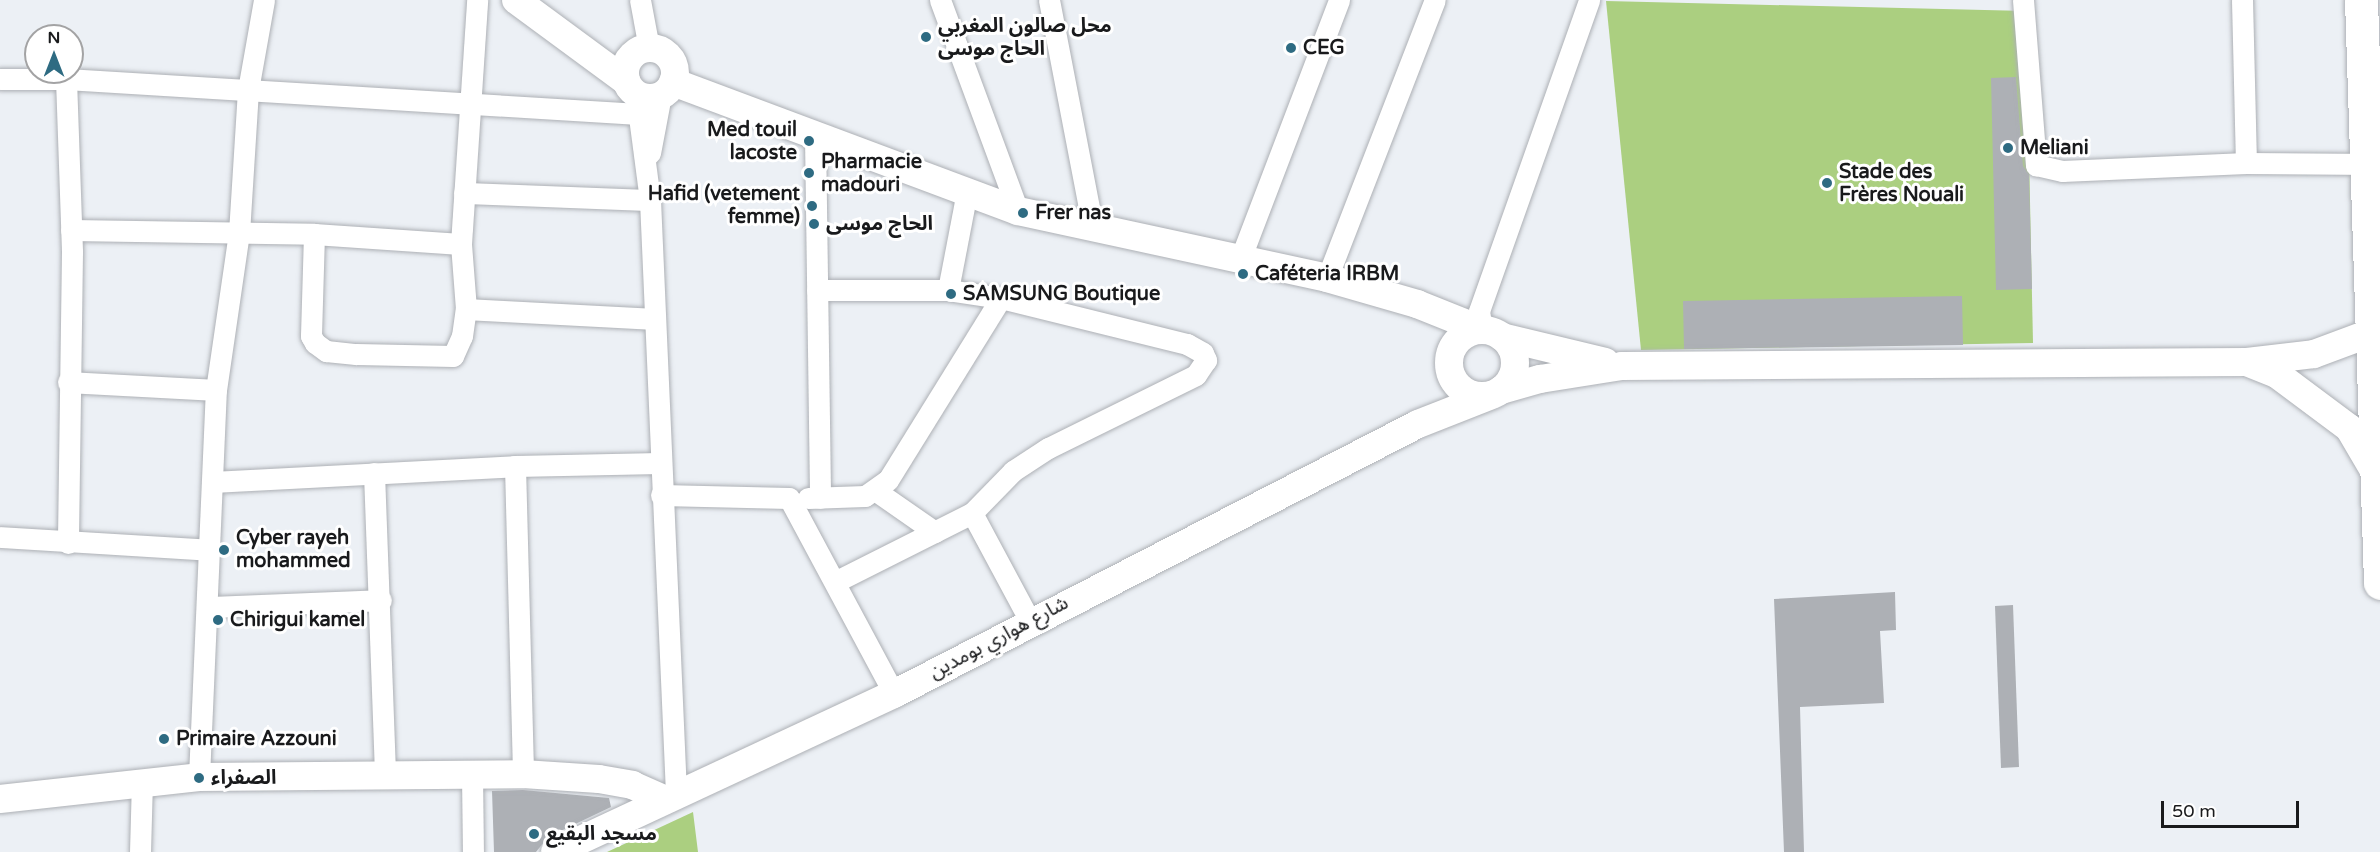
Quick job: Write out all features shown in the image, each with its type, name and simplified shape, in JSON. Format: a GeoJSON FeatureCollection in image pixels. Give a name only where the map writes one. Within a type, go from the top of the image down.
{"type":"FeatureCollection","features":[{"type":"Feature","properties":{"kind":"main road"},"geometry":{"type":"LineString","coordinates":[[2361,0],[2373,164],[2380,583]]}},
{"type":"Feature","properties":{"kind":"street"},"geometry":{"type":"LineString","coordinates":[[199,777],[209,607],[216,390],[239,233],[248,90],[264,0]]}},
{"type":"Feature","properties":{"kind":"street"},"geometry":{"type":"LineString","coordinates":[[314,234],[311,336],[326,351],[453,356],[459,346],[466,309],[461,244],[477,0]]}},
{"type":"Feature","properties":{"kind":"street"},"geometry":{"type":"LineString","coordinates":[[516,0],[647,93]]}},
{"type":"Feature","properties":{"kind":"street"},"geometry":{"type":"LineString","coordinates":[[640,0],[642,50]]}},
{"type":"Feature","properties":{"kind":"street"},"geometry":{"type":"LineString","coordinates":[[940,0],[1018,211]]}},
{"type":"Feature","properties":{"kind":"street"},"geometry":{"type":"LineString","coordinates":[[1049,0],[1093,228]]}},
{"type":"Feature","properties":{"kind":"street"},"geometry":{"type":"LineString","coordinates":[[1241,257],[1340,0]]}},
{"type":"Feature","properties":{"kind":"street"},"geometry":{"type":"LineString","coordinates":[[1327,279],[1436,0]]}},
{"type":"Feature","properties":{"kind":"street"},"geometry":{"type":"LineString","coordinates":[[1417,304],[1440,329],[1450,370],[1473,395],[1496,393],[1508,383],[1515,364],[1514,354],[1492,333],[1479,311],[1589,0]]}},
{"type":"Feature","properties":{"kind":"street"},"geometry":{"type":"LineString","coordinates":[[2023,0],[2036,165],[2062,171],[2246,163],[2373,164]]}},
{"type":"Feature","properties":{"kind":"street"},"geometry":{"type":"LineString","coordinates":[[2242,0],[2246,163]]}},
{"type":"Feature","properties":{"kind":"street"},"geometry":{"type":"LineString","coordinates":[[0,799],[142,781],[199,777],[385,774],[523,774],[599,779],[632,785],[669,796],[655,319],[647,168],[647,93],[670,59],[642,50],[569,36]]}},
{"type":"Feature","properties":{"kind":"street"},"geometry":{"type":"LineString","coordinates":[[642,50],[626,64],[647,93],[647,168]]}},
{"type":"Feature","properties":{"kind":"street"},"geometry":{"type":"LineString","coordinates":[[0,79],[24,79]]}},
{"type":"Feature","properties":{"kind":"street"},"geometry":{"type":"LineString","coordinates":[[84,80],[470,105],[647,93],[815,135],[1018,211],[1241,257],[1327,279],[1417,304],[1492,333],[1622,366],[2247,362],[2314,354],[2377,332]]}},
{"type":"Feature","properties":{"kind":"street"},"geometry":{"type":"LineString","coordinates":[[66,84],[71,230],[68,543]]}},
{"type":"Feature","properties":{"kind":"street"},"geometry":{"type":"LineString","coordinates":[[815,135],[820,498]]}},
{"type":"Feature","properties":{"kind":"street"},"geometry":{"type":"LineString","coordinates":[[948,290],[967,191]]}},
{"type":"Feature","properties":{"kind":"street"},"geometry":{"type":"LineString","coordinates":[[464,193],[650,200]]}},
{"type":"Feature","properties":{"kind":"street"},"geometry":{"type":"LineString","coordinates":[[71,230],[314,234],[461,244]]}},
{"type":"Feature","properties":{"kind":"street"},"geometry":{"type":"LineString","coordinates":[[817,290],[948,290],[1001,298],[1187,344],[1203,353],[1206,360],[1196,375],[1048,448],[1013,471],[972,513],[835,582]]}},
{"type":"Feature","properties":{"kind":"street"},"geometry":{"type":"LineString","coordinates":[[661,495],[820,498],[865,496],[876,491],[888,480],[1001,298]]}},
{"type":"Feature","properties":{"kind":"street"},"geometry":{"type":"LineString","coordinates":[[466,309],[655,319]]}},
{"type":"Feature","properties":{"kind":"street"},"geometry":{"type":"LineString","coordinates":[[1438,414],[1450,397],[1450,352],[1463,336],[1492,333]]}},
{"type":"Feature","properties":{"kind":"street"},"geometry":{"type":"LineString","coordinates":[[2247,362],[2278,375],[2341,421],[2378,474]]}},
{"type":"Feature","properties":{"kind":"street","name":"شارع هواري بومدين"},"geometry":{"type":"LineString","coordinates":[[555,852],[669,796],[894,694],[1030,621],[1438,414],[1540,379],[1622,366]]}},
{"type":"Feature","properties":{"kind":"street"},"geometry":{"type":"LineString","coordinates":[[68,382],[216,390]]}},
{"type":"Feature","properties":{"kind":"street"},"geometry":{"type":"LineString","coordinates":[[212,482],[514,466],[660,463]]}},
{"type":"Feature","properties":{"kind":"street"},"geometry":{"type":"LineString","coordinates":[[514,466],[523,774]]}},
{"type":"Feature","properties":{"kind":"street"},"geometry":{"type":"LineString","coordinates":[[374,473],[381,600],[385,774]]}},
{"type":"Feature","properties":{"kind":"street"},"geometry":{"type":"LineString","coordinates":[[876,491],[935,531]]}},
{"type":"Feature","properties":{"kind":"street"},"geometry":{"type":"LineString","coordinates":[[789,498],[894,694]]}},
{"type":"Feature","properties":{"kind":"street"},"geometry":{"type":"LineString","coordinates":[[972,513],[1030,621]]}},
{"type":"Feature","properties":{"kind":"street"},"geometry":{"type":"LineString","coordinates":[[0,537],[68,543],[211,550]]}},
{"type":"Feature","properties":{"kind":"street"},"geometry":{"type":"LineString","coordinates":[[209,607],[381,600]]}},
{"type":"Feature","properties":{"kind":"street"},"geometry":{"type":"LineString","coordinates":[[472,774],[473,852]]}},
{"type":"Feature","properties":{"kind":"street"},"geometry":{"type":"LineString","coordinates":[[140,852],[142,781]]}},
{"type":"Feature","properties":{"kind":"green space","name":"Stade des Frères Nouali"},"geometry":{"type":"Polygon","coordinates":[[[1606,1],[2026,11],[2033,343],[1641,350],[1606,1]]]}},
{"type":"Feature","properties":{"kind":"green space"},"geometry":{"type":"Polygon","coordinates":[[[693,812],[698,852],[607,852],[693,812]]]}},
{"type":"Feature","properties":{"kind":"building"},"geometry":{"type":"Polygon","coordinates":[[[2016,77],[2023,166],[2029,175],[2032,289],[1996,290],[1991,78],[2016,77]]]}},
{"type":"Feature","properties":{"kind":"building"},"geometry":{"type":"Polygon","coordinates":[[[1962,296],[1963,345],[1684,349],[1683,301],[1962,296]]]}},
{"type":"Feature","properties":{"kind":"building"},"geometry":{"type":"Polygon","coordinates":[[[1895,592],[1896,630],[1880,631],[1884,703],[1800,707],[1804,852],[1784,852],[1774,599],[1895,592]]]}},
{"type":"Feature","properties":{"kind":"building"},"geometry":{"type":"Polygon","coordinates":[[[2013,605],[2019,767],[2001,768],[1995,606],[2013,605]]]}},
{"type":"Feature","properties":{"kind":"building","name":"مسجد البقيع"},"geometry":{"type":"Polygon","coordinates":[[[523,790],[609,798],[611,807],[548,837],[536,852],[494,852],[492,791],[523,790]]]}},
{"type":"Feature","properties":{"kind":"place","name":"محل صالون المغربي الحاج موسى"},"geometry":{"type":"Point","coordinates":[926,37]}},
{"type":"Feature","properties":{"kind":"place","name":"CEG"},"geometry":{"type":"Point","coordinates":[1291,48]}},
{"type":"Feature","properties":{"kind":"place","name":"Med touil lacoste"},"geometry":{"type":"Point","coordinates":[809,141]}},
{"type":"Feature","properties":{"kind":"place","name":"Meliani"},"geometry":{"type":"Point","coordinates":[2008,148]}},
{"type":"Feature","properties":{"kind":"place","name":"Pharmacie madouri"},"geometry":{"type":"Point","coordinates":[809,173]}},
{"type":"Feature","properties":{"kind":"place","name":"Stade des Frères Nouali"},"geometry":{"type":"Point","coordinates":[1827,183]}},
{"type":"Feature","properties":{"kind":"place","name":"Hafid (vetement femme)"},"geometry":{"type":"Point","coordinates":[812,206]}},
{"type":"Feature","properties":{"kind":"place","name":"Frer nas"},"geometry":{"type":"Point","coordinates":[1023,213]}},
{"type":"Feature","properties":{"kind":"place","name":"الحاج موسى"},"geometry":{"type":"Point","coordinates":[814,224]}},
{"type":"Feature","properties":{"kind":"place","name":"Caféteria IRBM"},"geometry":{"type":"Point","coordinates":[1243,274]}},
{"type":"Feature","properties":{"kind":"place","name":"SAMSUNG Boutique"},"geometry":{"type":"Point","coordinates":[951,294]}},
{"type":"Feature","properties":{"kind":"place","name":"Cyber rayeh mohammed"},"geometry":{"type":"Point","coordinates":[224,550]}},
{"type":"Feature","properties":{"kind":"place","name":"Chirigui kamel"},"geometry":{"type":"Point","coordinates":[218,620]}},
{"type":"Feature","properties":{"kind":"place","name":"Primaire Azzouni"},"geometry":{"type":"Point","coordinates":[164,739]}},
{"type":"Feature","properties":{"kind":"place","name":"الصفراء"},"geometry":{"type":"Point","coordinates":[199,778]}},
{"type":"Feature","properties":{"kind":"place","name":"مسجد البقيع"},"geometry":{"type":"Point","coordinates":[534,834]}}]}
